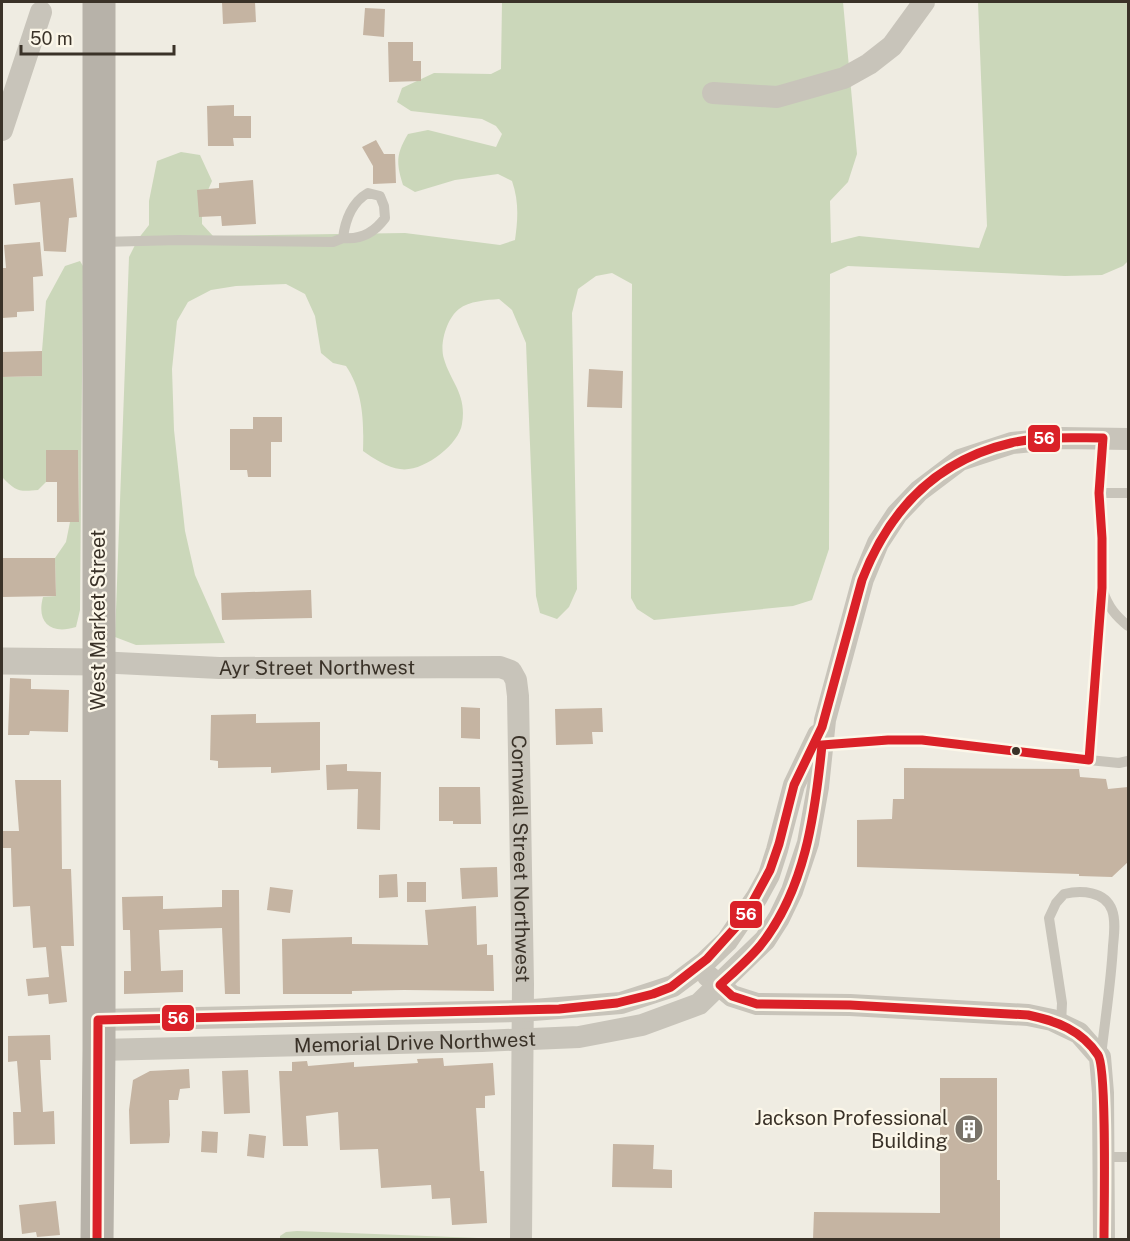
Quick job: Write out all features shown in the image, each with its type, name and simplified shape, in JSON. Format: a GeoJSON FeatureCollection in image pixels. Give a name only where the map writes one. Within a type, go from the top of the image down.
{"type":"FeatureCollection","features":[{"type":"Feature","properties":{"kind":"main road","name":"West Market Street"},"geometry":{"type":"LineString","coordinates":[[97,1239],[99,2]]}},
{"type":"Feature","properties":{"kind":"street"},"geometry":{"type":"LineString","coordinates":[[713,93],[777,97],[844,78],[892,46],[924,2]]}},
{"type":"Feature","properties":{"kind":"street"},"geometry":{"type":"LineString","coordinates":[[2,130],[40,12]]}},
{"type":"Feature","properties":{"kind":"street","name":"Memorial Drive Northwest"},"geometry":{"type":"LineString","coordinates":[[98,1035],[307,1015],[521,1011],[621,1003],[673,986],[727,941],[758,897],[769,875],[794,785],[818,744],[863,579],[878,543],[897,514],[918,490],[960,460],[1012,443],[1062,438],[1128,438]]}},
{"type":"Feature","properties":{"kind":"street"},"geometry":{"type":"LineString","coordinates":[[2,661],[97,662]]}},
{"type":"Feature","properties":{"kind":"street","name":"Ayr Street Northwest"},"geometry":{"type":"LineString","coordinates":[[97,662],[219,668],[500,667],[511,671],[516,680],[518,696]]}},
{"type":"Feature","properties":{"kind":"street","name":"Cornwall Street Northwest"},"geometry":{"type":"LineString","coordinates":[[518,696],[523,984],[521,1239]]}},
{"type":"Feature","properties":{"kind":"street","name":"Memorial Drive Northwest"},"geometry":{"type":"LineString","coordinates":[[98,1035],[308,1046],[521,1040],[579,1036],[642,1025],[699,1004],[765,940],[792,891],[808,843],[818,787],[818,744]]}},
{"type":"Feature","properties":{"kind":"street"},"geometry":{"type":"LineString","coordinates":[[697,967],[732,996],[757,1004],[850,1005],[1028,1015],[1061,1024],[1079,1033],[1100,1057],[1104,1239]]}},
{"type":"Feature","properties":{"kind":"street"},"geometry":{"type":"LineString","coordinates":[[307,1015],[308,1046]]}},
{"type":"Feature","properties":{"kind":"lane"},"geometry":{"type":"LineString","coordinates":[[98,242],[179,240],[323,243],[343,238],[358,238],[377,228],[385,218],[380,196],[368,194],[353,206],[343,238]]}},
{"type":"Feature","properties":{"kind":"lane"},"geometry":{"type":"LineString","coordinates":[[1089,760],[1102,588],[1099,493],[1103,438]]}},
{"type":"Feature","properties":{"kind":"lane"},"geometry":{"type":"LineString","coordinates":[[1099,493],[1128,493]]}},
{"type":"Feature","properties":{"kind":"lane"},"geometry":{"type":"LineString","coordinates":[[1102,588],[1114,614],[1128,626]]}},
{"type":"Feature","properties":{"kind":"lane"},"geometry":{"type":"LineString","coordinates":[[818,744],[922,740],[1089,760],[1119,763],[1128,761]]}},
{"type":"Feature","properties":{"kind":"lane"},"geometry":{"type":"LineString","coordinates":[[1061,1024],[1062,1003],[1049,918],[1064,894],[1084,891],[1107,901],[1112,909],[1114,921],[1111,978],[1100,1057]]}},
{"type":"Feature","properties":{"kind":"lane"},"geometry":{"type":"LineString","coordinates":[[1103,1157],[1128,1157]]}},
{"type":"Feature","properties":{"kind":"green space"},"geometry":{"type":"Polygon","coordinates":[[[502,2],[843,2],[857,154],[848,182],[830,201],[831,243],[859,236],[979,248],[987,226],[978,2],[1128,2],[1128,261],[1123,266],[1102,275],[1065,276],[848,266],[830,274],[829,549],[812,600],[793,606],[654,620],[637,609],[631,598],[632,284],[612,273],[596,276],[578,289],[572,313],[577,589],[569,607],[557,619],[540,613],[536,596],[526,343],[512,310],[499,299],[484,300],[463,306],[451,318],[443,339],[443,353],[458,389],[462,405],[462,424],[454,440],[438,456],[419,467],[400,469],[386,465],[363,451],[363,418],[356,386],[346,366],[333,363],[321,353],[315,316],[305,294],[286,284],[236,286],[211,290],[188,302],[177,321],[172,369],[174,430],[185,531],[195,575],[225,643],[136,645],[115,637],[129,257],[138,239],[149,225],[149,201],[157,161],[181,152],[200,155],[212,181],[202,204],[202,224],[213,236],[405,233],[500,245],[515,240],[517,210],[512,181],[498,174],[455,180],[415,192],[403,185],[398,164],[401,147],[408,134],[428,130],[496,147],[502,134],[496,126],[482,119],[411,111],[397,102],[402,88],[434,73],[491,74],[501,69],[502,2]]]}},
{"type":"Feature","properties":{"kind":"green space"},"geometry":{"type":"Polygon","coordinates":[[[80,261],[83,266],[80,610],[76,627],[59,629],[48,625],[44,620],[41,606],[43,597],[56,596],[55,558],[66,542],[70,522],[79,522],[78,450],[46,450],[46,482],[38,490],[18,490],[7,482],[2,477],[2,377],[42,376],[46,301],[65,266],[80,261]]]}},
{"type":"Feature","properties":{"kind":"green space"},"geometry":{"type":"Polygon","coordinates":[[[286,1232],[504,1239],[280,1239],[280,1236],[286,1232]]]}},
{"type":"Feature","properties":{"kind":"building"},"geometry":{"type":"Polygon","coordinates":[[[222,2],[255,2],[256,22],[223,24],[222,2]]]}},
{"type":"Feature","properties":{"kind":"building"},"geometry":{"type":"Polygon","coordinates":[[[365,8],[385,9],[384,37],[363,35],[365,8]]]}},
{"type":"Feature","properties":{"kind":"building"},"geometry":{"type":"Polygon","coordinates":[[[388,42],[413,42],[413,61],[421,61],[421,81],[389,82],[388,42]]]}},
{"type":"Feature","properties":{"kind":"building"},"geometry":{"type":"Polygon","coordinates":[[[234,105],[234,116],[251,116],[251,138],[233,138],[234,146],[208,146],[207,106],[234,105]]]}},
{"type":"Feature","properties":{"kind":"building"},"geometry":{"type":"Polygon","coordinates":[[[376,140],[384,154],[395,154],[396,183],[373,184],[373,166],[362,147],[376,140]]]}},
{"type":"Feature","properties":{"kind":"building"},"geometry":{"type":"Polygon","coordinates":[[[73,178],[77,217],[69,218],[66,252],[44,251],[40,202],[15,205],[13,184],[73,178]]]}},
{"type":"Feature","properties":{"kind":"building"},"geometry":{"type":"Polygon","coordinates":[[[253,180],[256,224],[222,226],[221,216],[199,217],[197,190],[219,188],[219,183],[253,180]]]}},
{"type":"Feature","properties":{"kind":"building"},"geometry":{"type":"Polygon","coordinates":[[[40,242],[43,276],[33,277],[34,311],[17,312],[17,317],[2,318],[2,268],[6,268],[4,245],[40,242]]]}},
{"type":"Feature","properties":{"kind":"building"},"geometry":{"type":"Polygon","coordinates":[[[42,351],[42,376],[2,377],[2,352],[42,351]]]}},
{"type":"Feature","properties":{"kind":"building"},"geometry":{"type":"Polygon","coordinates":[[[589,369],[623,371],[622,408],[587,407],[589,369]]]}},
{"type":"Feature","properties":{"kind":"building"},"geometry":{"type":"Polygon","coordinates":[[[253,417],[282,417],[282,442],[271,442],[271,477],[248,477],[247,470],[230,470],[230,429],[253,429],[253,417]]]}},
{"type":"Feature","properties":{"kind":"building"},"geometry":{"type":"Polygon","coordinates":[[[46,450],[78,450],[79,522],[57,522],[57,482],[46,482],[46,450]]]}},
{"type":"Feature","properties":{"kind":"building"},"geometry":{"type":"Polygon","coordinates":[[[2,558],[55,558],[56,596],[2,597],[2,558]]]}},
{"type":"Feature","properties":{"kind":"building"},"geometry":{"type":"Polygon","coordinates":[[[311,590],[312,618],[222,620],[221,593],[311,590]]]}},
{"type":"Feature","properties":{"kind":"building"},"geometry":{"type":"Polygon","coordinates":[[[10,678],[31,679],[31,689],[69,690],[68,732],[30,731],[29,735],[8,735],[10,678]]]}},
{"type":"Feature","properties":{"kind":"building"},"geometry":{"type":"Polygon","coordinates":[[[461,707],[480,708],[480,739],[461,738],[461,707]]]}},
{"type":"Feature","properties":{"kind":"building"},"geometry":{"type":"Polygon","coordinates":[[[602,708],[603,732],[592,732],[593,744],[556,745],[555,709],[602,708]]]}},
{"type":"Feature","properties":{"kind":"building"},"geometry":{"type":"Polygon","coordinates":[[[256,714],[256,723],[320,722],[320,770],[271,773],[271,767],[218,768],[218,761],[210,760],[211,715],[256,714]]]}},
{"type":"Feature","properties":{"kind":"building"},"geometry":{"type":"Polygon","coordinates":[[[347,764],[347,771],[381,772],[380,830],[357,829],[358,789],[327,790],[326,765],[347,764]]]}},
{"type":"Feature","properties":{"kind":"building"},"geometry":{"type":"Polygon","coordinates":[[[904,768],[1079,769],[1080,777],[1106,779],[1108,789],[1128,787],[1128,862],[1112,877],[857,867],[857,820],[892,819],[893,799],[904,799],[904,768]]]}},
{"type":"Feature","properties":{"kind":"building"},"geometry":{"type":"Polygon","coordinates":[[[15,780],[61,780],[62,869],[71,869],[74,946],[61,946],[67,1002],[49,1004],[48,994],[28,996],[26,979],[49,977],[46,947],[33,948],[30,906],[13,907],[11,848],[3,848],[2,831],[19,831],[15,780]]]}},
{"type":"Feature","properties":{"kind":"building"},"geometry":{"type":"Polygon","coordinates":[[[439,787],[480,787],[481,824],[453,824],[453,821],[439,821],[439,787]]]}},
{"type":"Feature","properties":{"kind":"building"},"geometry":{"type":"Polygon","coordinates":[[[497,867],[498,897],[462,899],[460,868],[497,867]]]}},
{"type":"Feature","properties":{"kind":"building"},"geometry":{"type":"Polygon","coordinates":[[[397,874],[398,897],[379,898],[379,875],[397,874]]]}},
{"type":"Feature","properties":{"kind":"building"},"geometry":{"type":"Polygon","coordinates":[[[407,882],[426,882],[426,902],[407,902],[407,882]]]}},
{"type":"Feature","properties":{"kind":"building"},"geometry":{"type":"Polygon","coordinates":[[[270,887],[293,890],[290,913],[267,910],[270,887]]]}},
{"type":"Feature","properties":{"kind":"building"},"geometry":{"type":"Polygon","coordinates":[[[222,890],[239,890],[240,994],[225,994],[222,928],[159,930],[161,971],[183,970],[183,992],[124,994],[124,971],[131,971],[130,930],[123,930],[122,897],[163,896],[163,909],[222,907],[222,890]]]}},
{"type":"Feature","properties":{"kind":"building"},"geometry":{"type":"Polygon","coordinates":[[[476,906],[477,945],[487,944],[487,955],[493,955],[494,991],[404,990],[352,991],[352,994],[283,994],[282,939],[352,937],[352,944],[428,945],[425,910],[476,906]]]}},
{"type":"Feature","properties":{"kind":"building"},"geometry":{"type":"Polygon","coordinates":[[[50,1035],[51,1060],[40,1060],[43,1112],[54,1111],[55,1144],[14,1145],[13,1112],[21,1112],[17,1061],[8,1062],[8,1036],[50,1035]]]}},
{"type":"Feature","properties":{"kind":"building"},"geometry":{"type":"Polygon","coordinates":[[[443,1058],[444,1066],[493,1063],[495,1095],[485,1096],[485,1108],[476,1108],[480,1171],[484,1171],[487,1223],[452,1225],[450,1198],[432,1199],[431,1185],[381,1188],[378,1149],[340,1150],[338,1112],[306,1116],[308,1146],[283,1146],[279,1071],[292,1071],[292,1062],[307,1061],[308,1066],[354,1062],[354,1067],[418,1063],[417,1059],[443,1058]]]}},
{"type":"Feature","properties":{"kind":"building"},"geometry":{"type":"Polygon","coordinates":[[[189,1069],[190,1088],[180,1089],[178,1100],[169,1100],[169,1143],[130,1144],[129,1110],[133,1080],[150,1071],[189,1069]]]}},
{"type":"Feature","properties":{"kind":"building"},"geometry":{"type":"Polygon","coordinates":[[[248,1070],[250,1113],[224,1114],[222,1071],[248,1070]]]}},
{"type":"Feature","properties":{"kind":"building","name":"Jackson Professional Building"},"geometry":{"type":"Polygon","coordinates":[[[940,1078],[997,1078],[997,1180],[1000,1180],[1000,1239],[813,1239],[814,1212],[940,1213],[940,1078]]]}},
{"type":"Feature","properties":{"kind":"building"},"geometry":{"type":"Polygon","coordinates":[[[202,1131],[218,1132],[217,1153],[201,1152],[202,1131]]]}},
{"type":"Feature","properties":{"kind":"building"},"geometry":{"type":"Polygon","coordinates":[[[249,1134],[266,1136],[264,1158],[247,1156],[249,1134]]]}},
{"type":"Feature","properties":{"kind":"building"},"geometry":{"type":"Polygon","coordinates":[[[613,1144],[654,1145],[653,1169],[672,1170],[672,1188],[612,1187],[613,1144]]]}},
{"type":"Feature","properties":{"kind":"building"},"geometry":{"type":"Polygon","coordinates":[[[56,1201],[60,1235],[37,1237],[36,1232],[22,1234],[19,1205],[56,1201]]]}},
{"type":"Feature","properties":{"kind":"transit line","name":"56"},"geometry":{"type":"LineString","coordinates":[[97,1240],[98,1020],[559,1009],[617,1003],[653,994],[671,987],[707,959],[744,918],[770,870],[794,785],[822,727],[862,580],[886,531],[901,510],[919,492],[938,475],[960,462],[984,451],[1011,443],[1034,439],[1069,438],[1103,438],[1099,493],[1102,588],[1089,760],[922,740],[822,745],[811,825],[798,876],[788,901],[760,946],[720,985],[732,996],[757,1004],[850,1005],[1028,1015],[1049,1020],[1076,1033],[1098,1055],[1101,1066],[1104,1112],[1104,1240]]}},
{"type":"Feature","properties":{"kind":"place","name":"Jackson Professional Building"},"geometry":{"type":"Point","coordinates":[969,1129]}}]}
